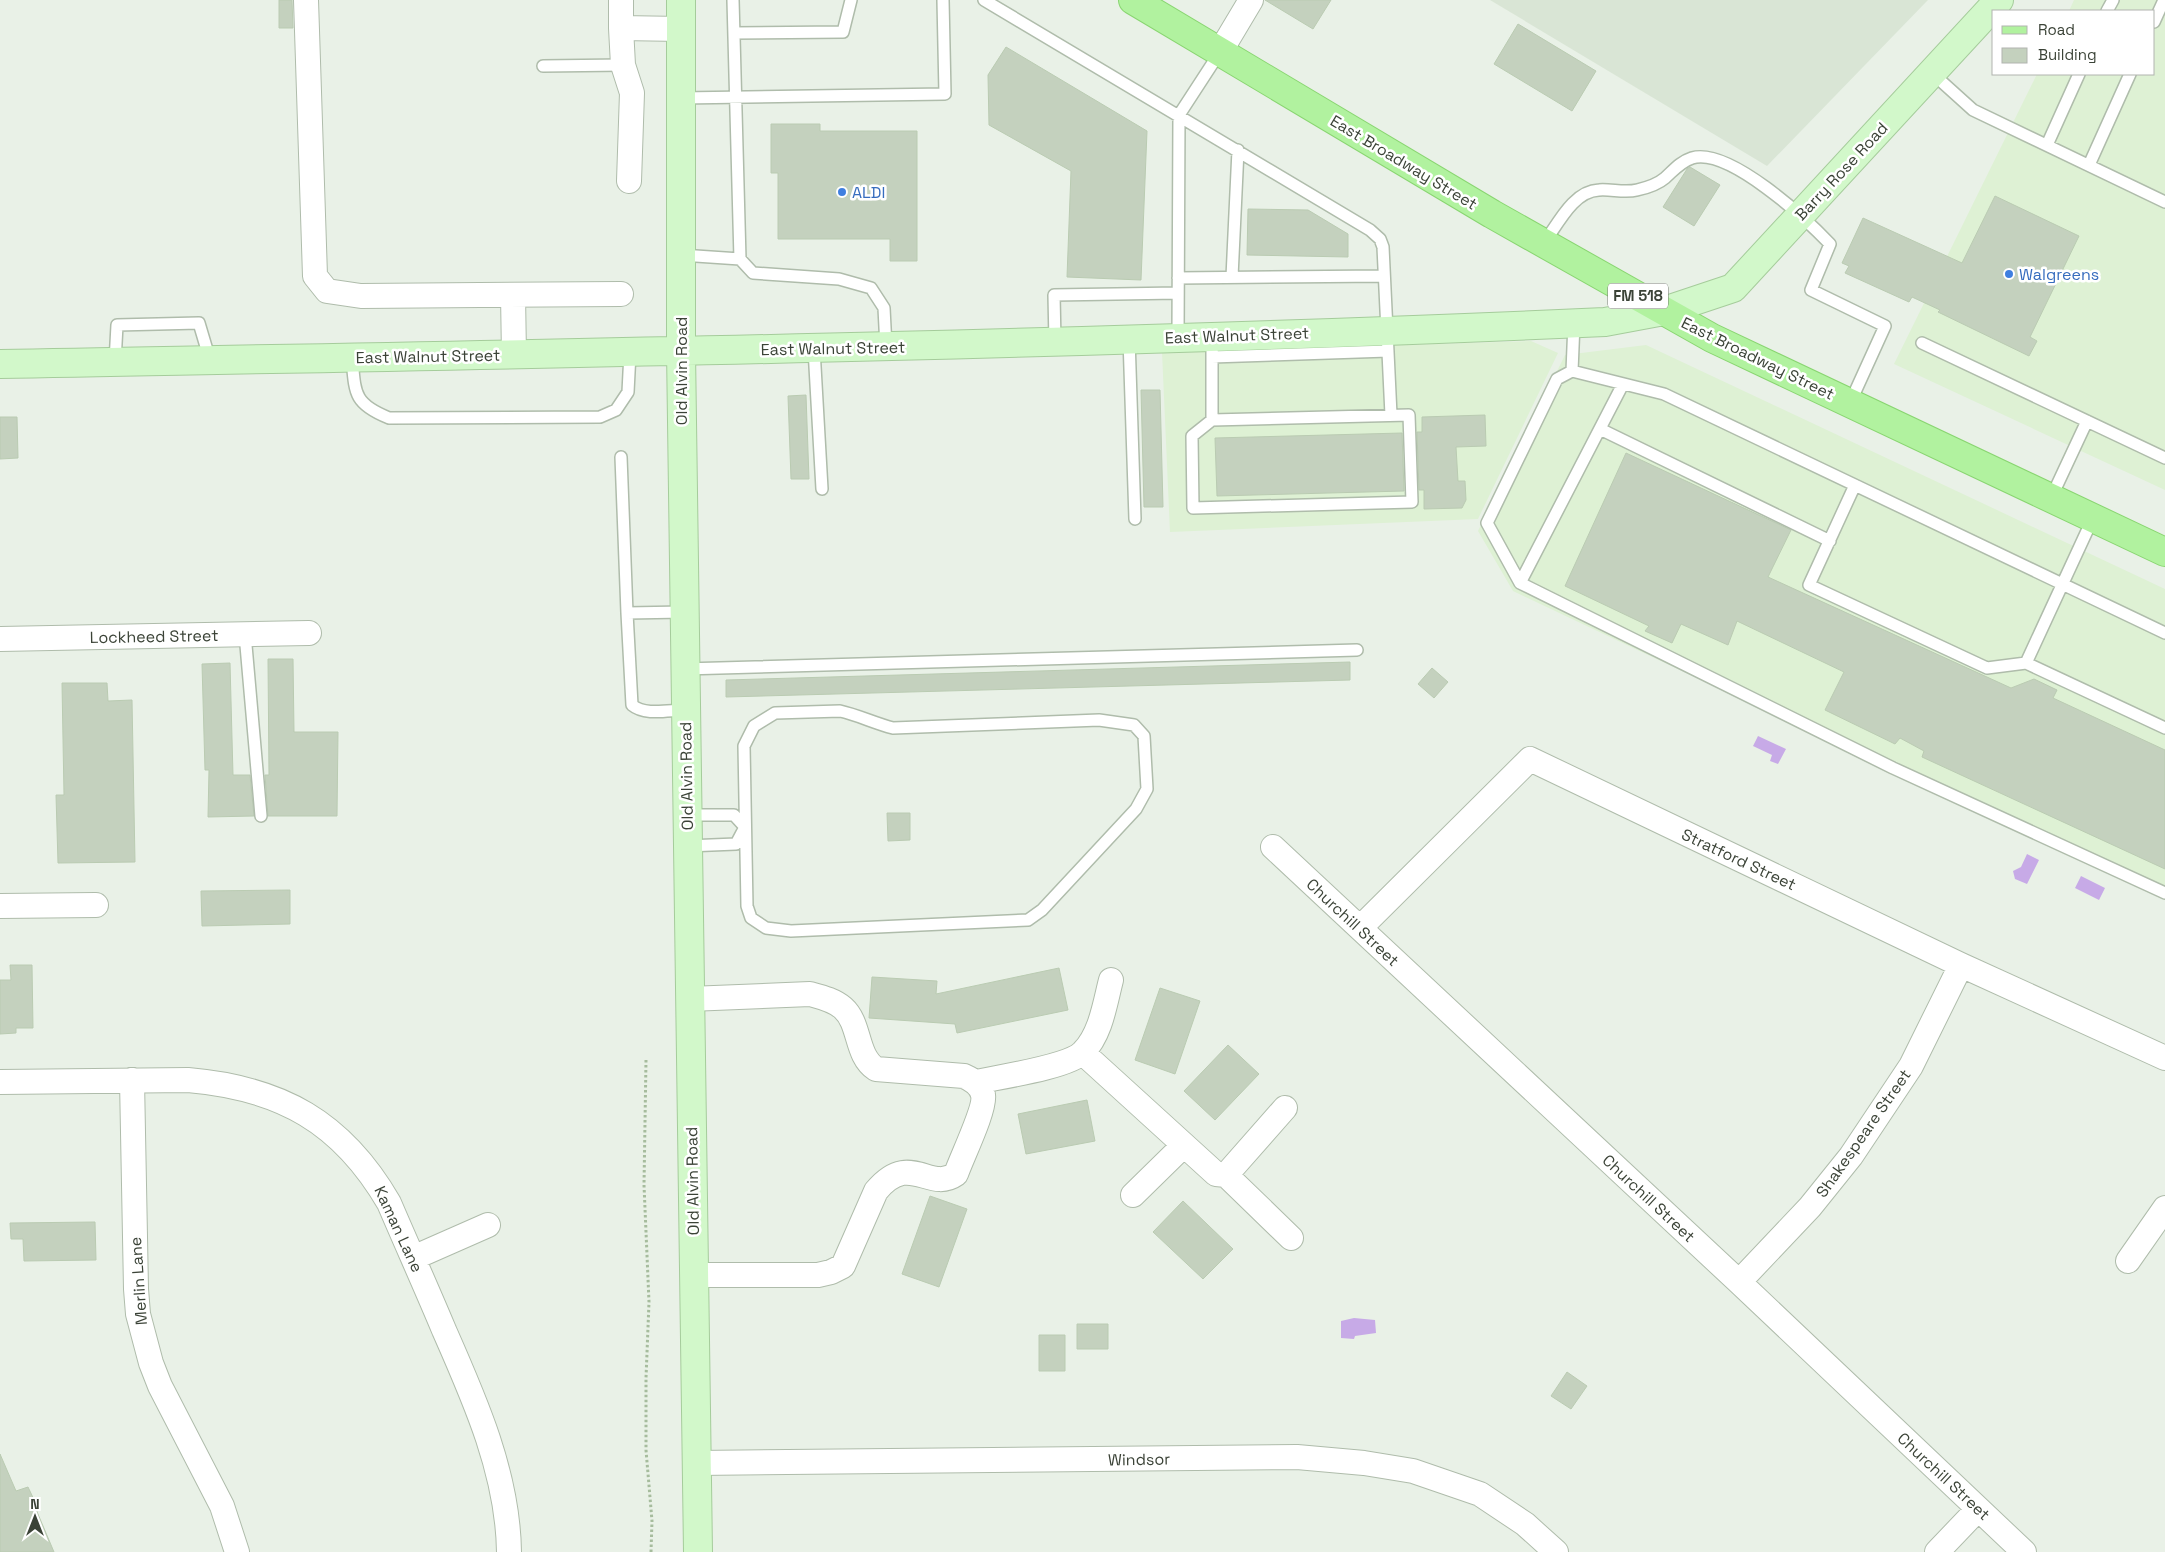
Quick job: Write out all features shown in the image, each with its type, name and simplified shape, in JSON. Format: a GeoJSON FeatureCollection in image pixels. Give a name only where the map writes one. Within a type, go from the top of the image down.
{"type":"FeatureCollection","features":[{"type":"Feature","properties":{"kind":"main road","name":"East Broadway Street"},"geometry":{"type":"LineString","coordinates":[[1133,0],[1544,243],[1712,338],[2165,552]]}},
{"type":"Feature","properties":{"kind":"street"},"geometry":{"type":"LineString","coordinates":[[306,0],[315,276],[327,291],[361,296],[621,294]]}},
{"type":"Feature","properties":{"kind":"street"},"geometry":{"type":"LineString","coordinates":[[621,0],[623,66],[632,93],[628,181]]}},
{"type":"Feature","properties":{"kind":"street","name":"Old Alvin Road"},"geometry":{"type":"LineString","coordinates":[[681,0],[681,351],[684,669],[698,1552]]}},
{"type":"Feature","properties":{"kind":"street"},"geometry":{"type":"LineString","coordinates":[[1220,52],[1251,0]]}},
{"type":"Feature","properties":{"kind":"street","name":"Barry Rose Road"},"geometry":{"type":"LineString","coordinates":[[1664,311],[1733,288],[1999,0]]}},
{"type":"Feature","properties":{"kind":"street"},"geometry":{"type":"LineString","coordinates":[[621,28],[681,29]]}},
{"type":"Feature","properties":{"kind":"street"},"geometry":{"type":"LineString","coordinates":[[513,295],[514,355]]}},
{"type":"Feature","properties":{"kind":"street","name":"East Walnut Street"},"geometry":{"type":"LineString","coordinates":[[0,364],[814,349],[1178,337],[1212,346],[1387,341],[1605,322],[1664,311]]}},
{"type":"Feature","properties":{"kind":"street","name":"Lockheed Street"},"geometry":{"type":"LineString","coordinates":[[0,639],[309,633]]}},
{"type":"Feature","properties":{"kind":"street","name":"Stratford Street"},"geometry":{"type":"LineString","coordinates":[[1360,928],[1530,760],[1961,964],[2165,1058]]}},
{"type":"Feature","properties":{"kind":"street","name":"Churchill Street"},"geometry":{"type":"LineString","coordinates":[[1273,847],[1739,1282],[2024,1552]]}},
{"type":"Feature","properties":{"kind":"street"},"geometry":{"type":"LineString","coordinates":[[0,906],[96,905]]}},
{"type":"Feature","properties":{"kind":"street","name":"Shakespeare Street"},"geometry":{"type":"LineString","coordinates":[[1739,1282],[1810,1207],[1851,1156],[1911,1066],[1961,964]]}},
{"type":"Feature","properties":{"kind":"street"},"geometry":{"type":"LineString","coordinates":[[976,1082],[1065,1062],[1083,1052],[1096,1033],[1112,980]]}},
{"type":"Feature","properties":{"kind":"street"},"geometry":{"type":"LineString","coordinates":[[689,999],[810,994],[825,998],[842,1008],[851,1018],[864,1056],[870,1065],[876,1069],[964,1076],[976,1082],[983,1096],[982,1108],[956,1174],[949,1179],[939,1180],[904,1172],[893,1175],[882,1183],[876,1191],[842,1266],[818,1276],[694,1275]]}},
{"type":"Feature","properties":{"kind":"street"},"geometry":{"type":"LineString","coordinates":[[1083,1052],[1216,1174],[1226,1175],[1291,1238]]}},
{"type":"Feature","properties":{"kind":"street","name":"Merlin Lane"},"geometry":{"type":"LineString","coordinates":[[132,1080],[138,1314],[143,1336],[160,1386],[222,1506],[237,1552]]}},
{"type":"Feature","properties":{"kind":"street","name":"Kaman Lane"},"geometry":{"type":"LineString","coordinates":[[0,1082],[188,1080],[216,1082],[245,1088],[274,1098],[318,1121],[359,1158],[376,1180],[389,1203],[458,1362],[487,1436],[504,1495],[509,1552]]}},
{"type":"Feature","properties":{"kind":"street"},"geometry":{"type":"LineString","coordinates":[[1226,1175],[1285,1108]]}},
{"type":"Feature","properties":{"kind":"street"},"geometry":{"type":"LineString","coordinates":[[1133,1195],[1184,1146]]}},
{"type":"Feature","properties":{"kind":"street"},"geometry":{"type":"LineString","coordinates":[[2128,1261],[2165,1208]]}},
{"type":"Feature","properties":{"kind":"street"},"geometry":{"type":"LineString","coordinates":[[413,1258],[488,1224]]}},
{"type":"Feature","properties":{"kind":"street","name":"Windsor"},"geometry":{"type":"LineString","coordinates":[[696,1463],[1287,1457],[1364,1463],[1413,1471],[1480,1494],[1525,1524],[1556,1552]]}},
{"type":"Feature","properties":{"kind":"street"},"geometry":{"type":"LineString","coordinates":[[1937,1552],[1978,1509]]}},
{"type":"Feature","properties":{"kind":"lane"},"geometry":{"type":"LineString","coordinates":[[733,0],[740,259]]}},
{"type":"Feature","properties":{"kind":"lane"},"geometry":{"type":"LineString","coordinates":[[734,33],[843,32],[851,0]]}},
{"type":"Feature","properties":{"kind":"lane"},"geometry":{"type":"LineString","coordinates":[[681,98],[945,94],[943,0]]}},
{"type":"Feature","properties":{"kind":"lane"},"geometry":{"type":"LineString","coordinates":[[984,0],[1238,150],[1370,230],[1380,240],[1383,247],[1391,415]]}},
{"type":"Feature","properties":{"kind":"lane"},"geometry":{"type":"LineString","coordinates":[[2155,20],[2164,0]]}},
{"type":"Feature","properties":{"kind":"lane"},"geometry":{"type":"LineString","coordinates":[[1178,337],[1179,115],[1220,52]]}},
{"type":"Feature","properties":{"kind":"lane"},"geometry":{"type":"LineString","coordinates":[[543,66],[623,66]]}},
{"type":"Feature","properties":{"kind":"lane"},"geometry":{"type":"LineString","coordinates":[[1932,73],[1973,110],[2165,202]]}},
{"type":"Feature","properties":{"kind":"lane"},"geometry":{"type":"LineString","coordinates":[[2047,145],[2079,75]]}},
{"type":"Feature","properties":{"kind":"lane"},"geometry":{"type":"LineString","coordinates":[[2089,165],[2130,75]]}},
{"type":"Feature","properties":{"kind":"lane"},"geometry":{"type":"LineString","coordinates":[[1232,277],[1238,150]]}},
{"type":"Feature","properties":{"kind":"lane"},"geometry":{"type":"LineString","coordinates":[[1544,243],[1572,204],[1583,194],[1597,190],[1635,191],[1642,189],[1663,180],[1684,160],[1695,157],[1715,159],[1746,174],[1801,214],[1830,244],[1811,290],[1884,326],[1850,403]]}},
{"type":"Feature","properties":{"kind":"lane"},"geometry":{"type":"LineString","coordinates":[[681,255],[740,259],[754,273],[839,279],[871,288],[884,308],[886,347]]}},
{"type":"Feature","properties":{"kind":"lane"},"geometry":{"type":"LineString","coordinates":[[1178,278],[1384,276]]}},
{"type":"Feature","properties":{"kind":"lane"},"geometry":{"type":"LineString","coordinates":[[1055,342],[1054,295],[1178,293]]}},
{"type":"Feature","properties":{"kind":"lane"},"geometry":{"type":"LineString","coordinates":[[115,362],[117,325],[199,324],[210,360]]}},
{"type":"Feature","properties":{"kind":"lane"},"geometry":{"type":"LineString","coordinates":[[1572,371],[1574,324]]}},
{"type":"Feature","properties":{"kind":"lane"},"geometry":{"type":"LineString","coordinates":[[1129,339],[1135,519]]}},
{"type":"Feature","properties":{"kind":"lane"},"geometry":{"type":"LineString","coordinates":[[1922,343],[2165,458]]}},
{"type":"Feature","properties":{"kind":"lane"},"geometry":{"type":"LineString","coordinates":[[1212,346],[1212,420]]}},
{"type":"Feature","properties":{"kind":"lane"},"geometry":{"type":"LineString","coordinates":[[814,349],[822,489]]}},
{"type":"Feature","properties":{"kind":"lane"},"geometry":{"type":"LineString","coordinates":[[352,358],[354,385],[359,398],[369,410],[389,418],[600,417],[616,410],[628,392],[630,352]]}},
{"type":"Feature","properties":{"kind":"lane"},"geometry":{"type":"LineString","coordinates":[[2165,632],[1664,394],[1572,371],[1556,379],[1487,523],[1520,583],[1893,768],[2165,893]]}},
{"type":"Feature","properties":{"kind":"lane"},"geometry":{"type":"LineString","coordinates":[[1520,583],[1623,384]]}},
{"type":"Feature","properties":{"kind":"lane"},"geometry":{"type":"LineString","coordinates":[[1409,415],[1412,502],[1193,508],[1192,436],[1212,420],[1409,415]]}},
{"type":"Feature","properties":{"kind":"lane"},"geometry":{"type":"LineString","coordinates":[[2050,498],[2087,421]]}},
{"type":"Feature","properties":{"kind":"lane"},"geometry":{"type":"LineString","coordinates":[[1600,429],[1830,541]]}},
{"type":"Feature","properties":{"kind":"lane"},"geometry":{"type":"LineString","coordinates":[[621,457],[632,705],[638,710],[685,710]]}},
{"type":"Feature","properties":{"kind":"lane"},"geometry":{"type":"LineString","coordinates":[[1855,485],[1809,586],[1988,668],[2026,662],[2165,728]]}},
{"type":"Feature","properties":{"kind":"lane"},"geometry":{"type":"LineString","coordinates":[[2026,662],[2093,518]]}},
{"type":"Feature","properties":{"kind":"lane"},"geometry":{"type":"LineString","coordinates":[[627,613],[684,612]]}},
{"type":"Feature","properties":{"kind":"lane"},"geometry":{"type":"LineString","coordinates":[[245,634],[261,816]]}},
{"type":"Feature","properties":{"kind":"lane"},"geometry":{"type":"LineString","coordinates":[[684,669],[1357,650]]}},
{"type":"Feature","properties":{"kind":"lane"},"geometry":{"type":"LineString","coordinates":[[687,815],[734,815],[745,827],[747,906],[751,918],[766,928],[791,931],[1028,920],[1042,910],[1136,809],[1147,789],[1144,736],[1134,725],[1099,720],[893,728],[878,724],[858,714],[840,710],[775,714],[754,726],[744,746],[745,827],[736,844],[687,846]]}},
{"type":"Feature","properties":{"kind":"path"},"geometry":{"type":"LineString","coordinates":[[646,1060],[644,1185],[649,1302],[646,1450],[652,1521],[650,1552]]}},
{"type":"Feature","properties":{"kind":"shaded area"},"geometry":{"type":"Polygon","coordinates":[[[1490,0],[1928,0],[1767,166],[1490,0]]]}},
{"type":"Feature","properties":{"kind":"shaded area"},"geometry":{"type":"Polygon","coordinates":[[[2074,0],[2165,0],[2165,490],[1894,364],[2037,75],[2155,75],[2155,10],[2069,10],[2074,0]]]}},
{"type":"Feature","properties":{"kind":"shaded area"},"geometry":{"type":"Polygon","coordinates":[[[1531,341],[1558,353],[1478,519],[1170,532],[1162,352],[1531,341]]]}},
{"type":"Feature","properties":{"kind":"shaded area"},"geometry":{"type":"Polygon","coordinates":[[[1646,345],[2165,589],[2165,900],[1513,591],[1478,531],[1565,355],[1646,345]]]}},
{"type":"Feature","properties":{"kind":"shaded area"},"geometry":{"type":"Polygon","coordinates":[[[1758,736],[1786,749],[1778,764],[1770,761],[1772,755],[1753,746],[1758,736]]]}},
{"type":"Feature","properties":{"kind":"shaded area"},"geometry":{"type":"Polygon","coordinates":[[[2027,854],[2039,860],[2027,884],[2015,879],[2013,871],[2021,867],[2027,854]]]}},
{"type":"Feature","properties":{"kind":"shaded area"},"geometry":{"type":"Polygon","coordinates":[[[2081,876],[2105,888],[2099,900],[2075,888],[2081,876]]]}},
{"type":"Feature","properties":{"kind":"shaded area"},"geometry":{"type":"Polygon","coordinates":[[[1354,1318],[1375,1320],[1376,1333],[1355,1336],[1354,1339],[1341,1338],[1341,1321],[1354,1318]]]}},
{"type":"Feature","properties":{"kind":"building"},"geometry":{"type":"Polygon","coordinates":[[[279,0],[292,0],[293,28],[279,28],[279,0]]]}},
{"type":"Feature","properties":{"kind":"building"},"geometry":{"type":"Polygon","coordinates":[[[1265,0],[1331,0],[1313,29],[1265,0]]]}},
{"type":"Feature","properties":{"kind":"building"},"geometry":{"type":"Polygon","coordinates":[[[1518,24],[1596,71],[1572,111],[1494,64],[1518,24]]]}},
{"type":"Feature","properties":{"kind":"building"},"geometry":{"type":"Polygon","coordinates":[[[1006,47],[1147,131],[1141,280],[1067,277],[1071,171],[989,125],[988,75],[1006,47]]]}},
{"type":"Feature","properties":{"kind":"building"},"geometry":{"type":"Polygon","coordinates":[[[771,124],[820,124],[820,131],[917,131],[917,261],[890,261],[890,239],[778,239],[778,173],[771,173],[771,124]]]}},
{"type":"Feature","properties":{"kind":"building"},"geometry":{"type":"Polygon","coordinates":[[[1690,167],[1720,185],[1694,226],[1663,207],[1690,167]]]}},
{"type":"Feature","properties":{"kind":"building","name":"Walgreens"},"geometry":{"type":"Polygon","coordinates":[[[1995,196],[2079,236],[2030,337],[2037,341],[2029,356],[1938,312],[1940,310],[1912,297],[1909,302],[1845,273],[1849,266],[1842,263],[1863,218],[1962,263],[1995,196]]]}},
{"type":"Feature","properties":{"kind":"building"},"geometry":{"type":"Polygon","coordinates":[[[1248,209],[1308,210],[1348,234],[1348,257],[1247,255],[1248,209]]]}},
{"type":"Feature","properties":{"kind":"building"},"geometry":{"type":"Polygon","coordinates":[[[1141,390],[1160,390],[1163,507],[1144,507],[1141,390]]]}},
{"type":"Feature","properties":{"kind":"building"},"geometry":{"type":"Polygon","coordinates":[[[806,395],[809,479],[791,479],[788,396],[806,395]]]}},
{"type":"Feature","properties":{"kind":"building"},"geometry":{"type":"Polygon","coordinates":[[[1485,415],[1486,446],[1456,447],[1458,481],[1465,481],[1466,500],[1462,508],[1424,509],[1424,490],[1419,490],[1417,432],[1422,432],[1422,417],[1485,415]]]}},
{"type":"Feature","properties":{"kind":"building"},"geometry":{"type":"Polygon","coordinates":[[[0,417],[17,417],[18,458],[0,459],[0,417]]]}},
{"type":"Feature","properties":{"kind":"building"},"geometry":{"type":"Polygon","coordinates":[[[1402,433],[1404,491],[1217,496],[1215,438],[1402,433]]]}},
{"type":"Feature","properties":{"kind":"building"},"geometry":{"type":"Polygon","coordinates":[[[1626,453],[1791,530],[1768,577],[2011,688],[2034,679],[2057,690],[2053,698],[2165,750],[2165,869],[1922,757],[1924,751],[1900,738],[1895,744],[1825,710],[1844,672],[1737,621],[1728,645],[1681,624],[1672,643],[1645,631],[1649,626],[1565,586],[1626,453]]]}},
{"type":"Feature","properties":{"kind":"building"},"geometry":{"type":"Polygon","coordinates":[[[268,659],[293,659],[294,732],[338,732],[337,816],[268,816],[265,775],[269,775],[268,659]]]}},
{"type":"Feature","properties":{"kind":"building"},"geometry":{"type":"Polygon","coordinates":[[[1350,662],[1350,680],[726,697],[726,680],[1350,662]]]}},
{"type":"Feature","properties":{"kind":"building"},"geometry":{"type":"Polygon","coordinates":[[[230,663],[233,775],[250,775],[254,816],[208,817],[209,770],[205,770],[202,664],[230,663]]]}},
{"type":"Feature","properties":{"kind":"building"},"geometry":{"type":"Polygon","coordinates":[[[1432,668],[1448,682],[1434,698],[1418,684],[1432,668]]]}},
{"type":"Feature","properties":{"kind":"building"},"geometry":{"type":"Polygon","coordinates":[[[62,683],[107,683],[108,701],[132,700],[135,862],[58,863],[56,795],[64,795],[62,683]]]}},
{"type":"Feature","properties":{"kind":"building"},"geometry":{"type":"Polygon","coordinates":[[[887,813],[910,813],[910,840],[888,841],[887,813]]]}},
{"type":"Feature","properties":{"kind":"building"},"geometry":{"type":"Polygon","coordinates":[[[290,890],[290,924],[202,926],[201,891],[290,890]]]}},
{"type":"Feature","properties":{"kind":"building"},"geometry":{"type":"Polygon","coordinates":[[[10,965],[32,965],[33,1028],[16,1028],[16,1033],[0,1034],[0,980],[11,980],[10,965]]]}},
{"type":"Feature","properties":{"kind":"building"},"geometry":{"type":"Polygon","coordinates":[[[1059,968],[1068,1010],[957,1033],[955,1024],[869,1018],[872,977],[937,981],[936,994],[1059,968]]]}},
{"type":"Feature","properties":{"kind":"building"},"geometry":{"type":"Polygon","coordinates":[[[1160,988],[1200,1001],[1175,1074],[1135,1060],[1160,988]]]}},
{"type":"Feature","properties":{"kind":"building"},"geometry":{"type":"Polygon","coordinates":[[[1228,1045],[1259,1074],[1215,1120],[1184,1091],[1228,1045]]]}},
{"type":"Feature","properties":{"kind":"building"},"geometry":{"type":"Polygon","coordinates":[[[1087,1100],[1095,1141],[1026,1154],[1018,1114],[1087,1100]]]}},
{"type":"Feature","properties":{"kind":"building"},"geometry":{"type":"Polygon","coordinates":[[[930,1196],[967,1209],[939,1287],[902,1274],[930,1196]]]}},
{"type":"Feature","properties":{"kind":"building"},"geometry":{"type":"Polygon","coordinates":[[[1183,1201],[1233,1249],[1203,1279],[1153,1232],[1183,1201]]]}},
{"type":"Feature","properties":{"kind":"building"},"geometry":{"type":"Polygon","coordinates":[[[95,1222],[96,1260],[24,1261],[23,1239],[11,1239],[10,1223],[95,1222]]]}},
{"type":"Feature","properties":{"kind":"building"},"geometry":{"type":"Polygon","coordinates":[[[1077,1324],[1108,1324],[1108,1349],[1077,1349],[1077,1324]]]}},
{"type":"Feature","properties":{"kind":"building"},"geometry":{"type":"Polygon","coordinates":[[[1039,1335],[1065,1335],[1065,1371],[1039,1371],[1039,1335]]]}},
{"type":"Feature","properties":{"kind":"building"},"geometry":{"type":"Polygon","coordinates":[[[1567,1372],[1587,1386],[1571,1409],[1551,1396],[1567,1372]]]}},
{"type":"Feature","properties":{"kind":"building"},"geometry":{"type":"Polygon","coordinates":[[[0,1454],[16,1491],[28,1487],[54,1552],[0,1552],[0,1454]]]}},
{"type":"Feature","properties":{"kind":"place","name":"ALDI"},"geometry":{"type":"Point","coordinates":[842,192]}},
{"type":"Feature","properties":{"kind":"place","name":"Walgreens"},"geometry":{"type":"Point","coordinates":[2009,274]}}]}
